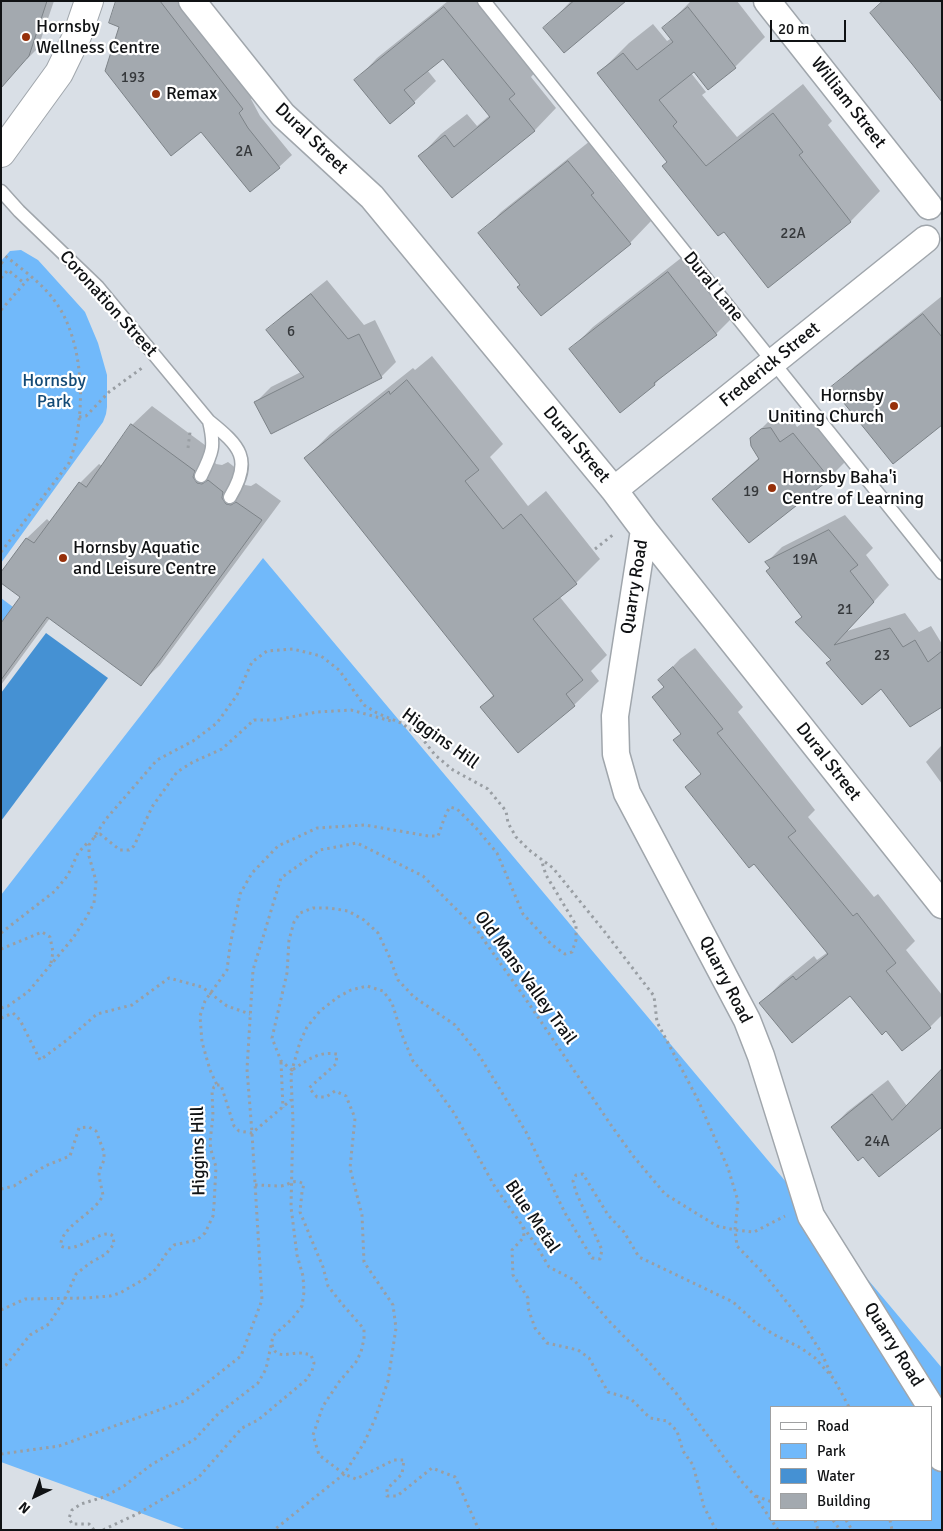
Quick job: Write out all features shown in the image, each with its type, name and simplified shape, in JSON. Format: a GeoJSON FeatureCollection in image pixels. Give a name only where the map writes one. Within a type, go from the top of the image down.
{"type":"FeatureCollection","features":[{"type":"Feature","properties":{"kind":"main road"},"geometry":{"type":"LineString","coordinates":[[1,153],[59,73],[77,36],[89,1]]}},
{"type":"Feature","properties":{"kind":"street","name":"Dural Street"},"geometry":{"type":"LineString","coordinates":[[192,1],[283,115],[372,197],[614,490],[942,905]]}},
{"type":"Feature","properties":{"kind":"street","name":"William Street"},"geometry":{"type":"LineString","coordinates":[[767,1],[936,203]]}},
{"type":"Feature","properties":{"kind":"street"},"geometry":{"type":"LineString","coordinates":[[934,244],[921,231],[920,222],[923,213],[936,203]]}},
{"type":"Feature","properties":{"kind":"street","name":"Frederick Street"},"geometry":{"type":"LineString","coordinates":[[614,490],[773,362],[934,244]]}},
{"type":"Feature","properties":{"kind":"street","name":"Quarry Road"},"geometry":{"type":"LineString","coordinates":[[644,530],[615,716],[616,754],[627,793],[747,1020],[761,1056],[811,1216],[930,1406]]}},
{"type":"Feature","properties":{"kind":"street","name":"Quarry Road"},"geometry":{"type":"LineString","coordinates":[[933,1414],[942,1458]]}},
{"type":"Feature","properties":{"kind":"lane","name":"Dural Lane"},"geometry":{"type":"LineString","coordinates":[[484,1],[942,573]]}},
{"type":"Feature","properties":{"kind":"lane","name":"Coronation Street"},"geometry":{"type":"LineString","coordinates":[[1,191],[19,211],[98,287],[209,420],[232,440],[238,448],[242,459],[242,470],[230,497]]}},
{"type":"Feature","properties":{"kind":"lane"},"geometry":{"type":"LineString","coordinates":[[201,476],[213,446],[213,436],[209,420]]}},
{"type":"Feature","properties":{"kind":"path"},"geometry":{"type":"LineString","coordinates":[[1,552],[69,463],[73,454],[79,417],[78,362],[75,344],[65,316],[53,298],[3,254]]}},
{"type":"Feature","properties":{"kind":"path"},"geometry":{"type":"LineString","coordinates":[[1,262],[4,264],[1,266]]}},
{"type":"Feature","properties":{"kind":"path"},"geometry":{"type":"LineString","coordinates":[[1,278],[8,270],[24,283]]}},
{"type":"Feature","properties":{"kind":"path"},"geometry":{"type":"LineString","coordinates":[[1,310],[30,277]]}},
{"type":"Feature","properties":{"kind":"path"},"geometry":{"type":"LineString","coordinates":[[79,417],[86,416],[109,392],[139,371]]}},
{"type":"Feature","properties":{"kind":"path"},"geometry":{"type":"LineString","coordinates":[[595,549],[618,531]]}},
{"type":"Feature","properties":{"kind":"path","name":"Higgins Hill"},"geometry":{"type":"LineString","coordinates":[[1,933],[56,891],[68,875],[78,852],[93,837],[106,819],[157,760],[193,741],[217,722],[237,695],[252,662],[267,651],[293,649],[321,656],[339,670],[364,706],[401,723],[421,737],[435,755],[453,770],[488,789],[506,811],[508,823],[516,837],[540,859],[546,874],[576,925],[576,940],[572,952],[565,954],[552,944],[523,914],[498,853],[457,809],[450,807],[444,816],[438,836],[365,825],[317,828],[278,846],[252,873],[240,894],[227,970],[205,1001],[200,1016],[202,1042],[217,1086],[214,1087],[212,1092],[211,1150],[216,1167],[214,1205],[213,1216],[205,1233],[197,1240],[174,1245],[156,1269],[146,1278],[120,1293],[110,1296],[64,1299],[25,1299],[1,1310]]}},
{"type":"Feature","properties":{"kind":"path"},"geometry":{"type":"LineString","coordinates":[[1,1008],[8,1006],[28,992],[73,938],[86,918],[94,902],[96,881],[89,856],[89,845],[93,837],[100,834],[120,850],[129,850],[134,846],[152,807],[177,772],[193,762],[222,749],[254,720],[275,720],[317,712],[351,710],[401,723]]}},
{"type":"Feature","properties":{"kind":"path","name":"Old Mans Valley Trail"},"geometry":{"type":"LineString","coordinates":[[1,1454],[59,1446],[184,1401],[241,1356],[262,1300],[247,1069],[252,970],[281,878],[320,850],[357,844],[424,876],[476,929],[618,1135],[665,1194],[717,1226],[754,1232],[769,1225]]}},
{"type":"Feature","properties":{"kind":"path"},"geometry":{"type":"LineString","coordinates":[[540,859],[553,868],[654,996],[657,1022],[698,1100],[728,1168],[738,1200],[735,1230],[738,1246],[764,1274],[798,1316],[821,1352],[849,1406]]}},
{"type":"Feature","properties":{"kind":"path"},"geometry":{"type":"LineString","coordinates":[[283,1108],[281,1061],[272,1038],[287,973],[290,940],[294,922],[300,913],[313,908],[348,911],[364,920],[378,933],[398,980],[414,997],[455,1025],[480,1055],[526,1132],[558,1198],[592,1258],[600,1259],[602,1250],[576,1192],[573,1180],[576,1175],[583,1174],[608,1216],[624,1232],[639,1257],[733,1302],[756,1323],[773,1334],[802,1348],[816,1358],[834,1379]]}},
{"type":"Feature","properties":{"kind":"path"},"geometry":{"type":"LineString","coordinates":[[1,949],[42,932],[50,937],[53,952],[51,964]]}},
{"type":"Feature","properties":{"kind":"path"},"geometry":{"type":"LineString","coordinates":[[1,1018],[12,1013],[20,1020],[40,1060],[97,1014],[132,1005],[169,978],[202,987],[227,1006],[250,1014]]}},
{"type":"Feature","properties":{"kind":"path","name":"Blue Metal"},"geometry":{"type":"LineString","coordinates":[[292,1070],[300,1042],[307,1027],[316,1015],[351,990],[367,986],[384,991],[392,1003],[413,1061],[454,1112],[495,1187],[549,1267],[574,1280],[609,1321],[647,1360],[676,1393],[770,1518]]}},
{"type":"Feature","properties":{"kind":"path"},"geometry":{"type":"LineString","coordinates":[[274,1530],[344,1474],[364,1443],[375,1419],[388,1381],[396,1328],[393,1306],[364,1262],[362,1215],[350,1168],[355,1118],[346,1096],[335,1091],[326,1097],[317,1097],[309,1088],[336,1064],[337,1054],[328,1053],[313,1056],[292,1070]]}},
{"type":"Feature","properties":{"kind":"path"},"geometry":{"type":"LineString","coordinates":[[281,1061],[292,1070]]}},
{"type":"Feature","properties":{"kind":"path"},"geometry":{"type":"LineString","coordinates":[[94,1530],[89,1524],[72,1524],[69,1518],[72,1510],[81,1504],[104,1497],[124,1486],[146,1469],[195,1438],[218,1414],[258,1383],[266,1369],[273,1336],[292,1319],[302,1306],[304,1292],[303,1276],[296,1255],[291,1207],[292,1070]]}},
{"type":"Feature","properties":{"kind":"path"},"geometry":{"type":"LineString","coordinates":[[217,1086],[221,1086],[224,1092],[234,1126],[239,1131],[252,1133],[291,1100]]}},
{"type":"Feature","properties":{"kind":"path"},"geometry":{"type":"LineString","coordinates":[[1,1189],[14,1186],[45,1166],[70,1156],[79,1128],[88,1126],[96,1131],[104,1152],[104,1160],[100,1169],[103,1195],[98,1204],[62,1238],[60,1246],[70,1248],[87,1243],[104,1233],[114,1236],[114,1244],[106,1254],[76,1274],[49,1324],[30,1335],[6,1365],[1,1368]]}},
{"type":"Feature","properties":{"kind":"path"},"geometry":{"type":"LineString","coordinates":[[256,1185],[283,1186],[291,1181],[304,1184],[300,1212],[320,1260],[328,1286],[364,1329],[361,1352],[356,1362],[339,1382],[324,1406],[313,1435],[320,1456],[344,1474],[356,1479],[394,1460],[404,1460],[402,1474],[387,1488],[387,1496],[397,1496],[432,1468],[455,1477],[479,1530]]}},
{"type":"Feature","properties":{"kind":"path"},"geometry":{"type":"LineString","coordinates":[[522,1226],[524,1237],[512,1250],[512,1275],[528,1298],[528,1308],[535,1328],[547,1343],[578,1350],[589,1358],[608,1392],[631,1399],[650,1418],[666,1421],[677,1431],[683,1451],[693,1465],[704,1507],[716,1530]]}},
{"type":"Feature","properties":{"kind":"path"},"geometry":{"type":"LineString","coordinates":[[104,1530],[139,1513],[198,1478],[242,1428],[258,1420],[306,1380],[312,1371],[314,1363],[311,1356],[303,1353],[282,1355],[273,1350],[272,1341]]}},
{"type":"Feature","properties":{"kind":"path"},"geometry":{"type":"LineString","coordinates":[[755,1496],[770,1501]]}},
{"type":"Feature","properties":{"kind":"green space","name":"Hornsby Park"},"geometry":{"type":"Polygon","coordinates":[[[21,250],[38,260],[85,312],[98,343],[107,375],[107,407],[103,422],[1,563],[1,261],[10,251],[21,250]]]}},
{"type":"Feature","properties":{"kind":"green space"},"geometry":{"type":"Polygon","coordinates":[[[263,558],[942,1368],[942,1530],[187,1530],[1,1462],[1,895],[263,558]]]}},
{"type":"Feature","properties":{"kind":"green space"},"geometry":{"type":"Polygon","coordinates":[[[1,598],[13,607],[1,623],[1,598]]]}},
{"type":"Feature","properties":{"kind":"water"},"geometry":{"type":"Polygon","coordinates":[[[46,633],[108,678],[1,821],[1,693],[46,633]]]}},
{"type":"Feature","properties":{"kind":"building"},"geometry":{"type":"Polygon","coordinates":[[[1,1],[47,1],[29,56],[1,88],[1,1]]]}},
{"type":"Feature","properties":{"kind":"building"},"geometry":{"type":"Polygon","coordinates":[[[116,1],[160,1],[243,109],[239,113],[248,128],[280,168],[250,192],[201,132],[171,156],[105,71],[119,27],[109,23],[116,1]]]}},
{"type":"Feature","properties":{"kind":"building"},"geometry":{"type":"Polygon","coordinates":[[[574,1],[626,1],[564,53],[543,28],[574,1]]]}},
{"type":"Feature","properties":{"kind":"building"},"geometry":{"type":"Polygon","coordinates":[[[883,1],[942,1],[942,102],[870,13],[883,1]]]}},
{"type":"Feature","properties":{"kind":"building"},"geometry":{"type":"Polygon","coordinates":[[[444,7],[515,94],[509,99],[535,131],[452,198],[418,156],[445,135],[454,147],[490,117],[443,59],[404,90],[415,103],[390,124],[354,80],[444,7]]]}},
{"type":"Feature","properties":{"kind":"building"},"geometry":{"type":"Polygon","coordinates":[[[688,7],[736,68],[708,90],[694,72],[659,100],[677,122],[673,126],[706,166],[773,113],[803,152],[799,155],[851,222],[768,288],[724,232],[718,236],[662,166],[667,162],[597,73],[623,53],[637,70],[673,42],[662,28],[688,7]]]}},
{"type":"Feature","properties":{"kind":"building"},"geometry":{"type":"Polygon","coordinates":[[[568,161],[594,193],[591,195],[631,244],[541,316],[517,287],[520,285],[478,233],[568,161]]]}},
{"type":"Feature","properties":{"kind":"building"},"geometry":{"type":"Polygon","coordinates":[[[668,272],[717,335],[654,383],[655,385],[620,413],[569,349],[668,272]]]}},
{"type":"Feature","properties":{"kind":"building"},"geometry":{"type":"Polygon","coordinates":[[[311,294],[348,339],[359,334],[382,378],[271,434],[254,402],[304,377],[266,330],[311,294]]]}},
{"type":"Feature","properties":{"kind":"building","name":"Hornsby Uniting Church"},"geometry":{"type":"Polygon","coordinates":[[[923,314],[942,337],[942,425],[893,464],[831,387],[923,314]]]}},
{"type":"Feature","properties":{"kind":"building"},"geometry":{"type":"Polygon","coordinates":[[[407,380],[479,470],[465,481],[503,529],[521,514],[577,584],[533,619],[583,680],[566,694],[575,706],[518,753],[480,707],[494,696],[304,458],[389,391],[390,394],[407,380]]]}},
{"type":"Feature","properties":{"kind":"building"},"geometry":{"type":"Polygon","coordinates":[[[131,424],[195,471],[193,477],[197,483],[202,484],[208,480],[223,492],[222,498],[226,504],[231,505],[236,502],[262,520],[141,686],[47,617],[1,680],[1,623],[20,597],[1,583],[1,572],[26,538],[34,543],[79,482],[86,487],[131,424]]]}},
{"type":"Feature","properties":{"kind":"building","name":"Hornsby Baha'i Centre of Learning"},"geometry":{"type":"Polygon","coordinates":[[[771,428],[780,442],[793,433],[830,479],[749,543],[712,499],[759,459],[751,446],[750,438],[761,429],[771,428]]]}},
{"type":"Feature","properties":{"kind":"building"},"geometry":{"type":"Polygon","coordinates":[[[829,530],[858,565],[850,571],[874,602],[834,645],[890,628],[903,647],[915,640],[928,662],[942,651],[942,707],[910,727],[881,689],[862,705],[826,663],[831,660],[795,622],[802,617],[766,571],[770,568],[765,562],[829,530]]]}},
{"type":"Feature","properties":{"kind":"building"},"geometry":{"type":"Polygon","coordinates":[[[673,667],[723,729],[717,733],[796,831],[788,837],[853,916],[857,913],[896,963],[886,971],[931,1028],[902,1051],[886,1031],[882,1035],[850,996],[792,1043],[759,1003],[793,976],[796,980],[828,954],[754,864],[749,868],[685,787],[701,774],[673,740],[681,734],[652,697],[664,687],[658,680],[673,667]]]}},
{"type":"Feature","properties":{"kind":"building"},"geometry":{"type":"Polygon","coordinates":[[[942,1069],[942,1127],[879,1177],[863,1157],[858,1161],[831,1127],[872,1094],[892,1120],[942,1069]]]}},
{"type":"Feature","properties":{"kind":"place","name":"Hornsby Wellness Centre"},"geometry":{"type":"Point","coordinates":[26,37]}},
{"type":"Feature","properties":{"kind":"place","name":"Remax"},"geometry":{"type":"Point","coordinates":[156,94]}},
{"type":"Feature","properties":{"kind":"place","name":"Hornsby Uniting Church"},"geometry":{"type":"Point","coordinates":[894,406]}},
{"type":"Feature","properties":{"kind":"place","name":"Hornsby Baha'i Centre of Learning"},"geometry":{"type":"Point","coordinates":[772,488]}},
{"type":"Feature","properties":{"kind":"place","name":"Hornsby Aquatic and Leisure Centre"},"geometry":{"type":"Point","coordinates":[63,558]}}]}
